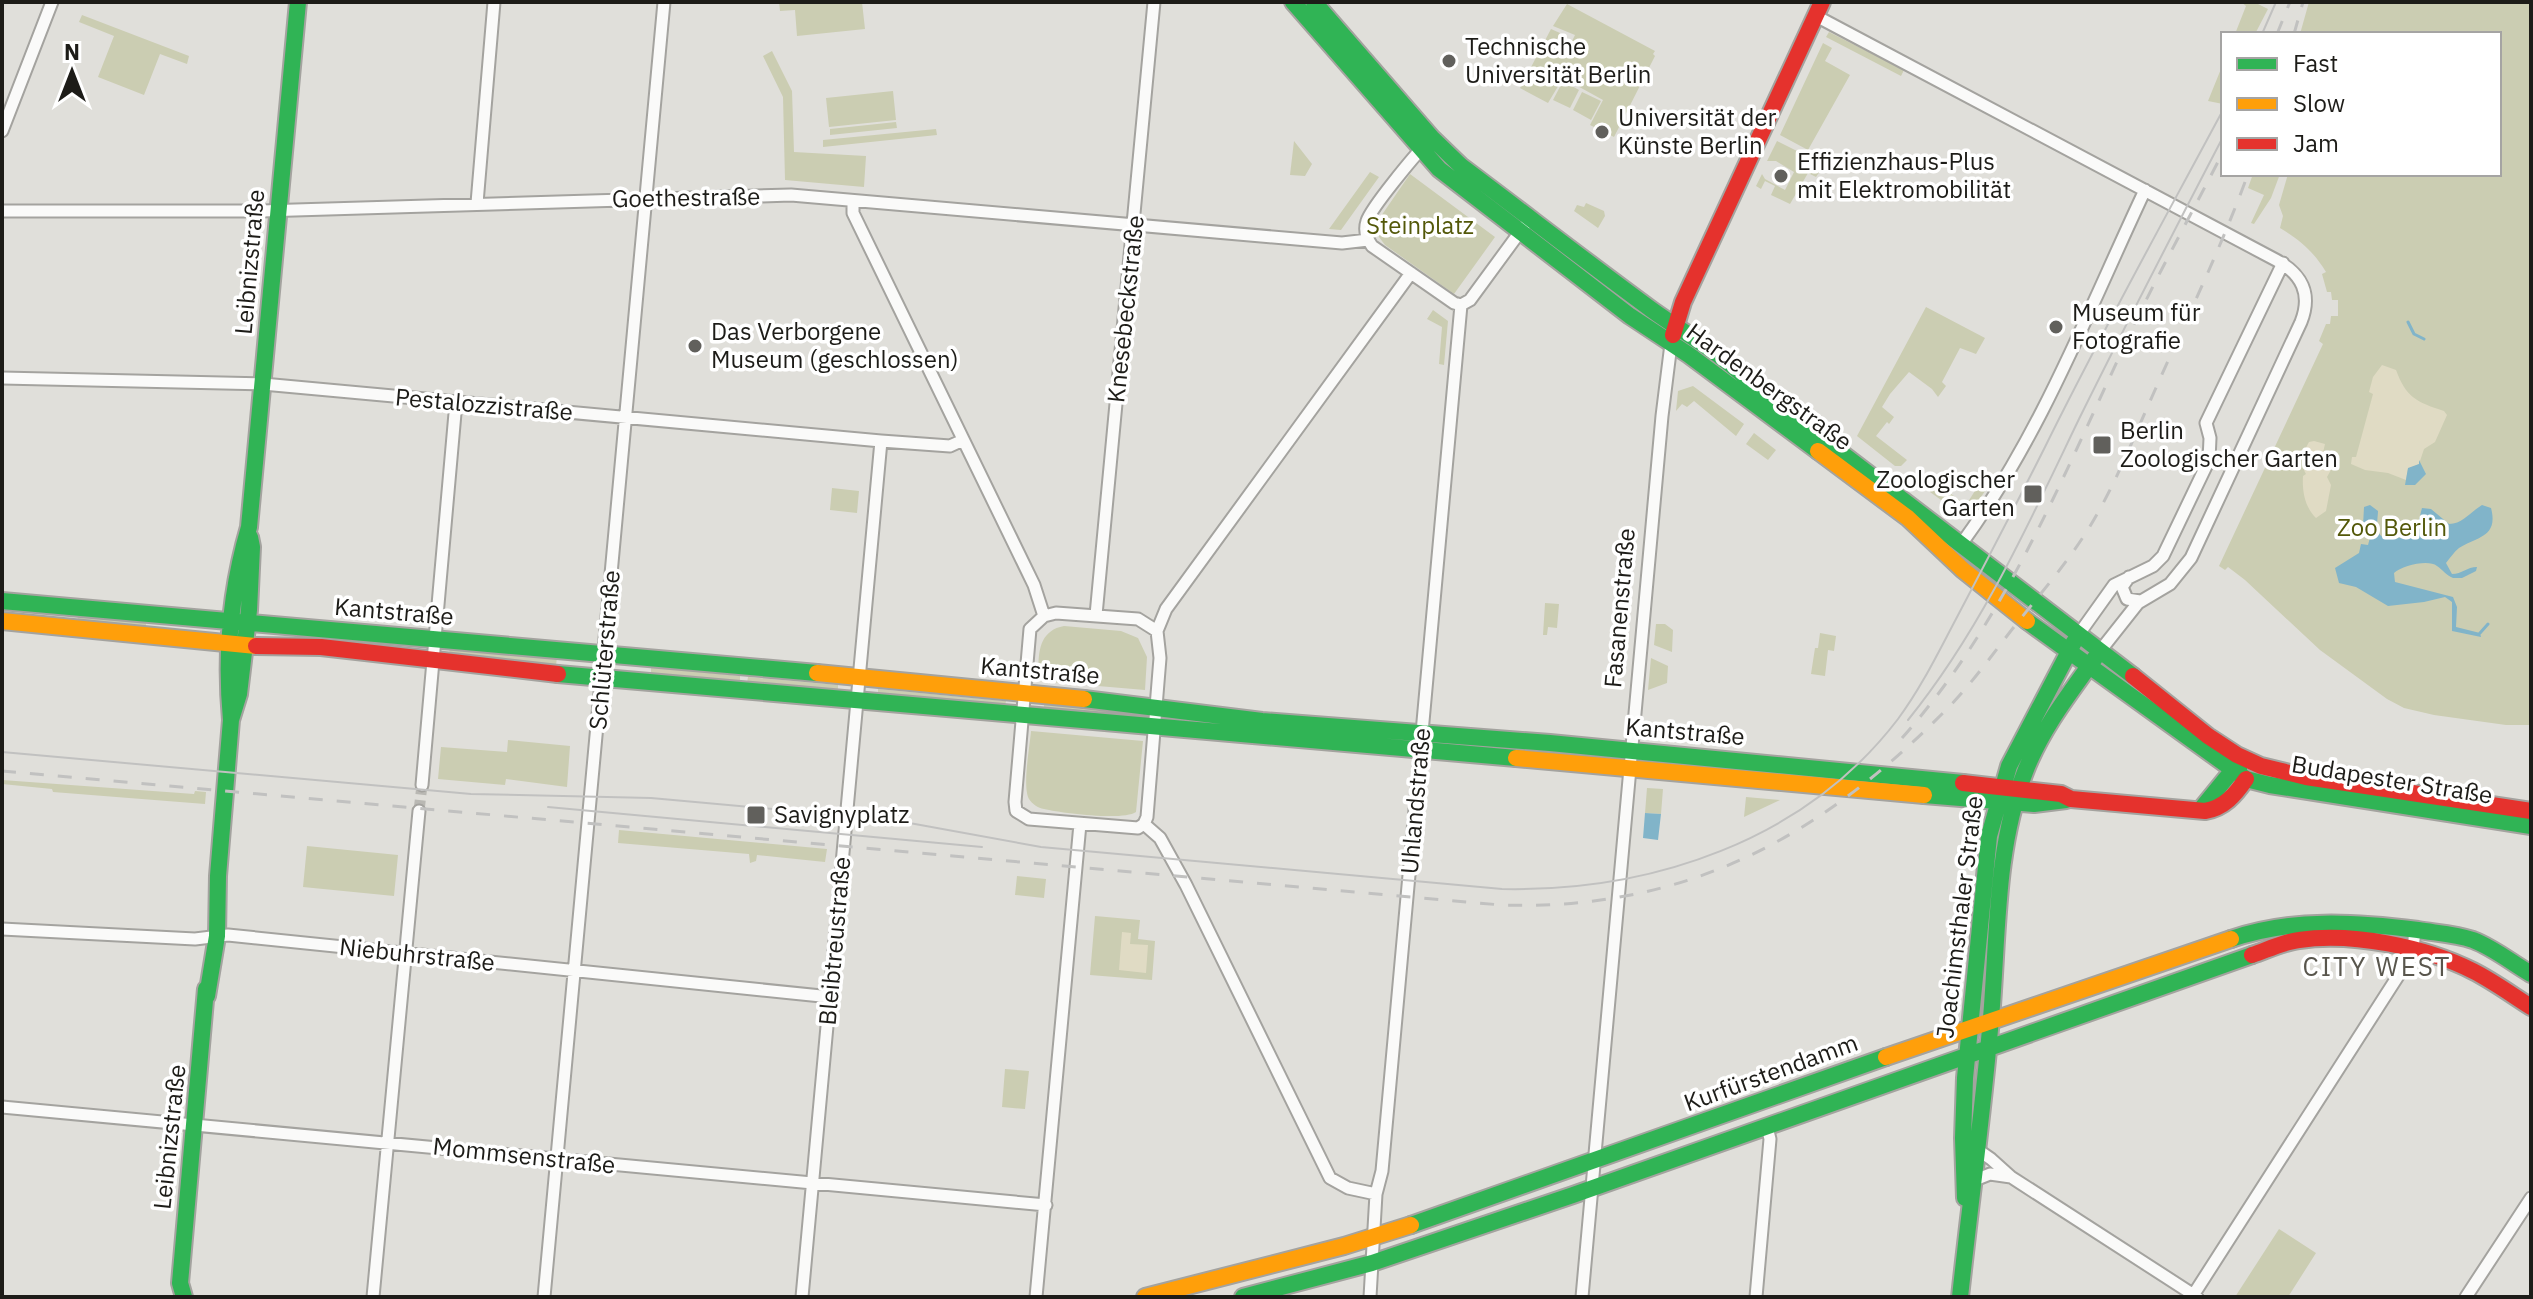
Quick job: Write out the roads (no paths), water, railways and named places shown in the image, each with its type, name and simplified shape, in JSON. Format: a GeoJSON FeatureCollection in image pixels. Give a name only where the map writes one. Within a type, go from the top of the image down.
{"type":"FeatureCollection","features":[{"type":"Feature","properties":{"kind":"main road","name":"Leibnizstraße"},"geometry":{"type":"LineString","coordinates":[[179,1292],[231,720],[239,694],[238,644],[252,547],[249,527],[298,2]]}},
{"type":"Feature","properties":{"kind":"main road","name":"Hardenbergstraße"},"geometry":{"type":"LineString","coordinates":[[1293,2],[1426,144]]}},
{"type":"Feature","properties":{"kind":"main road","name":"Hardenbergstraße"},"geometry":{"type":"LineString","coordinates":[[1314,2],[1426,144],[1445,174],[1722,356],[1755,387],[1962,543],[2208,736],[2256,764]]}},
{"type":"Feature","properties":{"kind":"main road","name":"Fasanenstraße"},"geometry":{"type":"LineString","coordinates":[[1671,344],[1683,302],[1819,9]]}},
{"type":"Feature","properties":{"kind":"main road","name":"Hardenbergstraße"},"geometry":{"type":"LineString","coordinates":[[1525,225],[1620,309],[1724,381],[1908,518],[1970,576],[2239,775]]}},
{"type":"Feature","properties":{"kind":"main road","name":"Kantstraße"},"geometry":{"type":"LineString","coordinates":[[2,601],[1156,706],[1262,721],[1631,751],[2060,802],[2071,799],[2201,809],[2239,775]]}},
{"type":"Feature","properties":{"kind":"main road","name":"Kantstraße"},"geometry":{"type":"LineString","coordinates":[[2,621],[238,644],[321,647],[404,655],[432,662],[1629,770],[1998,794]]}},
{"type":"Feature","properties":{"kind":"main road","name":"Joachimsthaler Straße"},"geometry":{"type":"LineString","coordinates":[[1967,1224],[1962,1163],[1968,1054],[1988,847],[1998,794],[2068,650],[2079,634]]}},
{"type":"Feature","properties":{"kind":"main road","name":"Joachimsthaler Straße"},"geometry":{"type":"LineString","coordinates":[[1960,1297],[1975,1180],[2007,835],[2017,796],[2049,722],[2100,651]]}},
{"type":"Feature","properties":{"kind":"main road"},"geometry":{"type":"LineString","coordinates":[[2239,775],[2256,764]]}},
{"type":"Feature","properties":{"kind":"main road","name":"Budapester Straße"},"geometry":{"type":"LineString","coordinates":[[2256,764],[2306,777],[2531,811]]}},
{"type":"Feature","properties":{"kind":"main road","name":"Budapester Straße"},"geometry":{"type":"LineString","coordinates":[[2239,775],[2297,790],[2531,826]]}},
{"type":"Feature","properties":{"kind":"main road","name":"Kurfürstendamm"},"geometry":{"type":"LineString","coordinates":[[1145,1297],[1372,1237],[1593,1162],[1970,1027],[2276,926],[2338,922],[2468,939],[2531,974]]}},
{"type":"Feature","properties":{"kind":"main road","name":"Kurfürstendamm"},"geometry":{"type":"LineString","coordinates":[[1243,1297],[1372,1263],[2297,940],[2339,937],[2413,949],[2464,966],[2531,1007]]}},
{"type":"Feature","properties":{"kind":"street"},"geometry":{"type":"LineString","coordinates":[[2,131],[52,2]]}},
{"type":"Feature","properties":{"kind":"street"},"geometry":{"type":"LineString","coordinates":[[477,203],[494,2]]}},
{"type":"Feature","properties":{"kind":"street","name":"Schlüterstraße"},"geometry":{"type":"LineString","coordinates":[[544,1297],[664,2]]}},
{"type":"Feature","properties":{"kind":"street","name":"Knesebeckstraße"},"geometry":{"type":"LineString","coordinates":[[1096,615],[1154,2]]}},
{"type":"Feature","properties":{"kind":"street"},"geometry":{"type":"LineString","coordinates":[[1819,9],[1921,72],[2283,263],[2299,277],[2304,288],[2306,303],[2301,322],[2191,558],[2170,584],[2140,601],[2100,651]]}},
{"type":"Feature","properties":{"kind":"street"},"geometry":{"type":"LineString","coordinates":[[1426,144],[1367,219],[1368,240],[1411,273],[1461,305],[1470,300],[1525,225]]}},
{"type":"Feature","properties":{"kind":"street"},"geometry":{"type":"LineString","coordinates":[[1962,543],[2031,437],[2145,190]]}},
{"type":"Feature","properties":{"kind":"street","name":"Goethestraße"},"geometry":{"type":"LineString","coordinates":[[2,211],[278,210],[791,195],[1342,243],[1368,240]]}},
{"type":"Feature","properties":{"kind":"street"},"geometry":{"type":"LineString","coordinates":[[853,201],[853,213],[1034,585],[1044,616]]}},
{"type":"Feature","properties":{"kind":"street"},"geometry":{"type":"LineString","coordinates":[[2079,634],[2114,585],[2153,566],[2168,547],[2209,460],[2210,438],[2206,423],[2283,263]]}},
{"type":"Feature","properties":{"kind":"street"},"geometry":{"type":"LineString","coordinates":[[1144,824],[1160,658],[1157,631],[1166,609],[1411,273]]}},
{"type":"Feature","properties":{"kind":"street","name":"Uhlandstraße"},"geometry":{"type":"LineString","coordinates":[[1370,1297],[1372,1237],[1376,1194],[1382,1171],[1461,305]]}},
{"type":"Feature","properties":{"kind":"street","name":"Fasanenstraße"},"geometry":{"type":"LineString","coordinates":[[1582,1297],[1671,344]]}},
{"type":"Feature","properties":{"kind":"street","name":"Pestalozzistraße"},"geometry":{"type":"LineString","coordinates":[[2,378],[263,384],[881,441],[950,446],[963,440]]}},
{"type":"Feature","properties":{"kind":"street"},"geometry":{"type":"LineString","coordinates":[[422,785],[456,402]]}},
{"type":"Feature","properties":{"kind":"street","name":"Bleibtreustraße"},"geometry":{"type":"LineString","coordinates":[[802,1297],[881,441]]}},
{"type":"Feature","properties":{"kind":"street"},"geometry":{"type":"LineString","coordinates":[[2129,577],[2122,587],[2124,594],[2127,599],[2140,601]]}},
{"type":"Feature","properties":{"kind":"street"},"geometry":{"type":"LineString","coordinates":[[1144,824],[1135,828],[1029,819],[1016,811],[1015,802],[1030,629],[1044,616],[1056,613],[1138,619],[1157,631]]}},
{"type":"Feature","properties":{"kind":"street"},"geometry":{"type":"LineString","coordinates":[[373,1297],[419,811]]}},
{"type":"Feature","properties":{"kind":"street"},"geometry":{"type":"LineString","coordinates":[[1036,1297],[1080,824]]}},
{"type":"Feature","properties":{"kind":"street"},"geometry":{"type":"LineString","coordinates":[[1144,824],[1160,838],[1186,885],[1330,1178],[1347,1188],[1376,1194]]}},
{"type":"Feature","properties":{"kind":"street","name":"Niebuhrstraße"},"geometry":{"type":"LineString","coordinates":[[2,929],[195,939],[228,935],[831,997]]}},
{"type":"Feature","properties":{"kind":"street"},"geometry":{"type":"LineString","coordinates":[[1978,1150],[2011,1177],[2194,1296],[2398,976],[2413,949],[2415,930]]}},
{"type":"Feature","properties":{"kind":"street","name":"Mommsenstraße"},"geometry":{"type":"LineString","coordinates":[[2,1107],[1046,1205]]}},
{"type":"Feature","properties":{"kind":"street"},"geometry":{"type":"LineString","coordinates":[[1756,1297],[1770,1139],[1767,1127]]}},
{"type":"Feature","properties":{"kind":"street"},"geometry":{"type":"LineString","coordinates":[[1975,1180],[1990,1174],[2011,1177]]}},
{"type":"Feature","properties":{"kind":"street"},"geometry":{"type":"LineString","coordinates":[[2466,1297],[2531,1198]]}},
{"type":"Feature","properties":{"kind":"water"},"geometry":{"type":"Polygon","coordinates":[[[2419,460],[2426,474],[2415,485],[2405,485],[2408,468],[2419,464],[2419,460]]]}},
{"type":"Feature","properties":{"kind":"water"},"geometry":{"type":"Polygon","coordinates":[[[2370,505],[2378,511],[2377,524],[2381,536],[2391,539],[2414,530],[2422,508],[2431,509],[2449,524],[2462,520],[2482,505],[2491,508],[2493,518],[2489,531],[2459,548],[2446,563],[2452,574],[2477,567],[2476,571],[2462,578],[2453,578],[2433,564],[2422,563],[2394,573],[2395,582],[2453,597],[2457,607],[2456,627],[2480,633],[2481,637],[2452,631],[2452,602],[2445,597],[2388,606],[2356,587],[2339,583],[2335,568],[2359,553],[2361,544],[2368,545],[2374,523],[2367,521],[2363,526],[2364,507],[2370,505]]]}},
{"type":"Feature","properties":{"kind":"water"},"geometry":{"type":"Polygon","coordinates":[[[1645,813],[1661,814],[1658,840],[1643,838],[1645,813]]]}},
{"type":"Feature","properties":{"kind":"waterway"},"geometry":{"type":"LineString","coordinates":[[2408,322],[2414,334],[2424,339]]}},
{"type":"Feature","properties":{"kind":"waterway"},"geometry":{"type":"LineString","coordinates":[[2480,633],[2488,624]]}},
{"type":"Feature","properties":{"kind":"tunnel"},"geometry":{"type":"LineString","coordinates":[[419,811],[422,785]]}},
{"type":"Feature","properties":{"kind":"tram line"},"geometry":{"type":"LineString","coordinates":[[2263,32],[2276,2]]}},
{"type":"Feature","properties":{"kind":"tram line"},"geometry":{"type":"LineString","coordinates":[[2,752],[471,794],[651,798],[893,820],[1041,847],[1502,889],[1558,888],[1614,881],[1668,869],[1721,851],[1771,827],[1818,797],[1860,761],[1898,719],[1936,657],[2110,320],[2221,114]]}},
{"type":"Feature","properties":{"kind":"tram line"},"geometry":{"type":"LineString","coordinates":[[1908,720],[1958,650],[2002,575],[2221,141]]}},
{"type":"Feature","properties":{"kind":"tram line"},"geometry":{"type":"LineString","coordinates":[[548,807],[982,847]]}},
{"type":"Feature","properties":{"kind":"railway"},"geometry":{"type":"LineString","coordinates":[[2278,32],[2290,2]]}},
{"type":"Feature","properties":{"kind":"railway"},"geometry":{"type":"LineString","coordinates":[[2295,32],[2303,2]]}},
{"type":"Feature","properties":{"kind":"railway"},"geometry":{"type":"LineString","coordinates":[[1902,738],[1969,650],[2025,554],[2145,302],[2221,156]]}},
{"type":"Feature","properties":{"kind":"railway"},"geometry":{"type":"LineString","coordinates":[[2,771],[1501,905],[1567,904],[1630,895],[1688,880],[1744,858],[1797,830],[1848,796],[1945,711],[1979,673],[2066,561],[2104,501],[2227,229],[2247,176]]}},
{"type":"Feature","properties":{"kind":"place","name":"Technische Universität Berlin"},"geometry":{"type":"Point","coordinates":[1449,61]}},
{"type":"Feature","properties":{"kind":"place","name":"Universität der Künste Berlin"},"geometry":{"type":"Point","coordinates":[1602,132]}},
{"type":"Feature","properties":{"kind":"place","name":"Effizienzhaus-Plus mit Elektromobilität"},"geometry":{"type":"Point","coordinates":[1781,176]}},
{"type":"Feature","properties":{"kind":"place","name":"Museum für Fotografie"},"geometry":{"type":"Point","coordinates":[2056,327]}},
{"type":"Feature","properties":{"kind":"place","name":"Das Verborgene Museum (geschlossen)"},"geometry":{"type":"Point","coordinates":[695,346]}},
{"type":"Feature","properties":{"kind":"place","name":"Berlin Zoologischer Garten"},"geometry":{"type":"Point","coordinates":[2102,445]}},
{"type":"Feature","properties":{"kind":"place","name":"Zoologischer Garten"},"geometry":{"type":"Point","coordinates":[2033,494]}},
{"type":"Feature","properties":{"kind":"place","name":"Savignyplatz"},"geometry":{"type":"Point","coordinates":[756,815]}},
{"type":"Feature","properties":{"kind":"district","name":"CITY WEST"},"geometry":{"type":"Point","coordinates":[2377,967]}},
{"type":"Feature","properties":{"kind":"park label","name":"Steinplatz"},"geometry":{"type":"Point","coordinates":[1420,226]}},
{"type":"Feature","properties":{"kind":"park label","name":"Zoo Berlin"},"geometry":{"type":"Point","coordinates":[2392,528]}}]}
